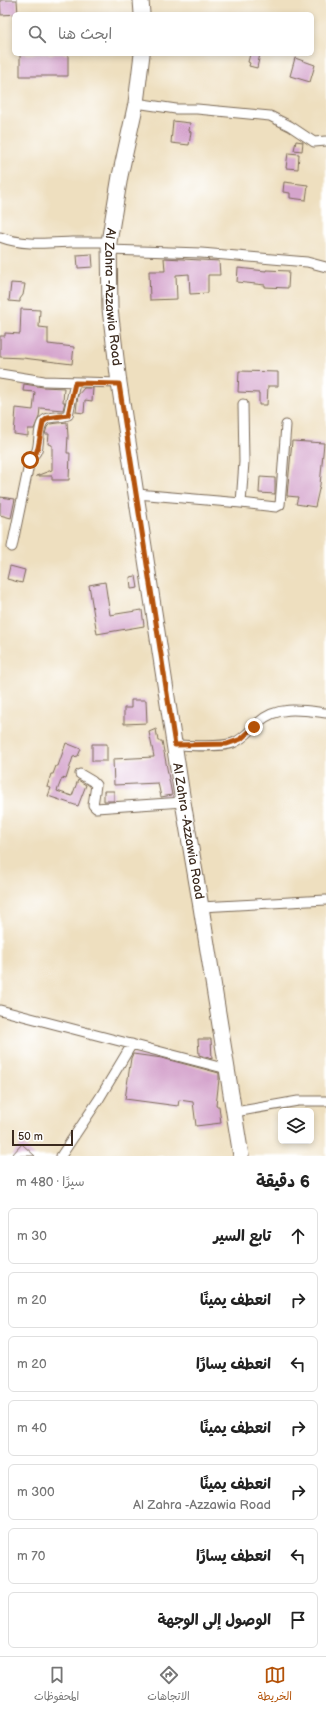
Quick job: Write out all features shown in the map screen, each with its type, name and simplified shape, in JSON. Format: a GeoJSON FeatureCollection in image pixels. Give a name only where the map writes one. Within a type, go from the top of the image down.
{"type":"FeatureCollection","features":[{"type":"Feature","properties":{"kind":"main road"},"geometry":{"type":"LineString","coordinates":[[141,0],[142,12]]}},
{"type":"Feature","properties":{"kind":"main road","name":"Al Zahra -Azzawia Road"},"geometry":{"type":"LineString","coordinates":[[142,56],[136,103],[120,176],[109,246],[110,309],[119,384],[183,802],[241,1156]]}},
{"type":"Feature","properties":{"kind":"street"},"geometry":{"type":"LineString","coordinates":[[136,103],[176,109],[197,109],[270,116],[290,126],[314,142],[326,141]]}},
{"type":"Feature","properties":{"kind":"street"},"geometry":{"type":"LineString","coordinates":[[0,237],[12,242],[42,244],[72,242],[307,262],[326,267]]}},
{"type":"Feature","properties":{"kind":"street"},"geometry":{"type":"LineString","coordinates":[[0,374],[21,378],[75,383],[119,384]]}},
{"type":"Feature","properties":{"kind":"street"},"geometry":{"type":"LineString","coordinates":[[12,547],[30,460],[38,448],[41,425],[48,418],[68,415],[75,383]]}},
{"type":"Feature","properties":{"kind":"street"},"geometry":{"type":"LineString","coordinates":[[241,503],[244,462],[243,404]]}},
{"type":"Feature","properties":{"kind":"street"},"geometry":{"type":"LineString","coordinates":[[137,494],[276,507],[280,504],[286,425]]}},
{"type":"Feature","properties":{"kind":"street"},"geometry":{"type":"LineString","coordinates":[[175,745],[232,743],[245,736],[266,716],[280,711],[302,710],[326,713]]}},
{"type":"Feature","properties":{"kind":"street"},"geometry":{"type":"LineString","coordinates":[[80,774],[96,785],[93,805],[96,808],[183,802]]}},
{"type":"Feature","properties":{"kind":"street"},"geometry":{"type":"LineString","coordinates":[[201,907],[326,900]]}},
{"type":"Feature","properties":{"kind":"street"},"geometry":{"type":"LineString","coordinates":[[0,1010],[227,1069]]}},
{"type":"Feature","properties":{"kind":"street"},"geometry":{"type":"LineString","coordinates":[[60,1156],[99,1099],[132,1044]]}},
{"type":"Feature","properties":{"kind":"street"},"geometry":{"type":"LineString","coordinates":[[235,1112],[298,1101],[326,1101]]}},
{"type":"Feature","properties":{"kind":"building"},"geometry":{"type":"Polygon","coordinates":[[[0,0],[17,0],[18,12],[12,12],[12,14],[1,15],[0,0]]]}},
{"type":"Feature","properties":{"kind":"building"},"geometry":{"type":"Polygon","coordinates":[[[20,56],[68,56],[68,76],[20,76],[20,56]]]}},
{"type":"Feature","properties":{"kind":"building"},"geometry":{"type":"Polygon","coordinates":[[[250,56],[260,56],[257,68],[249,66],[250,63],[248,62],[250,56]]]}},
{"type":"Feature","properties":{"kind":"building"},"geometry":{"type":"Polygon","coordinates":[[[295,58],[315,65],[310,82],[290,76],[295,58]]]}},
{"type":"Feature","properties":{"kind":"building"},"geometry":{"type":"Polygon","coordinates":[[[173,121],[190,123],[189,131],[191,132],[189,145],[171,143],[173,121]]]}},
{"type":"Feature","properties":{"kind":"building"},"geometry":{"type":"Polygon","coordinates":[[[296,141],[303,142],[302,151],[294,150],[296,141]]]}},
{"type":"Feature","properties":{"kind":"building"},"geometry":{"type":"Polygon","coordinates":[[[288,153],[299,154],[298,169],[286,168],[288,153]]]}},
{"type":"Feature","properties":{"kind":"building"},"geometry":{"type":"Polygon","coordinates":[[[284,182],[308,185],[306,200],[290,198],[290,193],[283,192],[284,182]]]}},
{"type":"Feature","properties":{"kind":"building"},"geometry":{"type":"Polygon","coordinates":[[[92,254],[93,267],[78,268],[77,255],[92,254]]]}},
{"type":"Feature","properties":{"kind":"building"},"geometry":{"type":"Polygon","coordinates":[[[164,258],[219,261],[220,275],[208,275],[208,293],[190,294],[189,274],[176,275],[177,299],[150,300],[149,271],[165,271],[164,258]]]}},
{"type":"Feature","properties":{"kind":"building"},"geometry":{"type":"Polygon","coordinates":[[[238,268],[266,271],[289,271],[288,288],[265,287],[265,285],[237,282],[238,268]]]}},
{"type":"Feature","properties":{"kind":"building"},"geometry":{"type":"Polygon","coordinates":[[[11,283],[25,284],[20,302],[9,301],[11,283]]]}},
{"type":"Feature","properties":{"kind":"building"},"geometry":{"type":"Polygon","coordinates":[[[21,309],[40,310],[39,327],[48,328],[48,344],[74,347],[72,364],[23,358],[0,357],[0,336],[5,336],[5,333],[20,334],[21,309]]]}},
{"type":"Feature","properties":{"kind":"building"},"geometry":{"type":"Polygon","coordinates":[[[239,371],[278,372],[278,386],[268,386],[267,405],[259,405],[259,393],[238,392],[239,371]]]}},
{"type":"Feature","properties":{"kind":"building"},"geometry":{"type":"Polygon","coordinates":[[[24,384],[64,388],[63,402],[65,402],[63,410],[40,408],[39,417],[34,429],[28,429],[28,436],[14,434],[16,408],[33,410],[35,392],[23,391],[24,384]]]}},
{"type":"Feature","properties":{"kind":"building"},"geometry":{"type":"Polygon","coordinates":[[[84,388],[93,388],[92,401],[85,400],[84,413],[76,412],[78,395],[84,388]]]}},
{"type":"Feature","properties":{"kind":"building"},"geometry":{"type":"Polygon","coordinates":[[[67,422],[67,453],[70,453],[69,480],[52,480],[52,476],[36,476],[52,470],[52,445],[48,444],[49,434],[45,434],[47,427],[50,424],[67,422]]]}},
{"type":"Feature","properties":{"kind":"building"},"geometry":{"type":"Polygon","coordinates":[[[292,441],[324,443],[320,485],[315,507],[296,504],[298,497],[287,496],[292,441]]]}},
{"type":"Feature","properties":{"kind":"building"},"geometry":{"type":"Polygon","coordinates":[[[260,477],[275,478],[275,494],[259,493],[260,477]]]}},
{"type":"Feature","properties":{"kind":"building"},"geometry":{"type":"Polygon","coordinates":[[[0,497],[15,499],[11,518],[0,515],[0,497]]]}},
{"type":"Feature","properties":{"kind":"building"},"geometry":{"type":"Polygon","coordinates":[[[10,566],[25,570],[22,583],[7,579],[10,566]]]}},
{"type":"Feature","properties":{"kind":"building"},"geometry":{"type":"Polygon","coordinates":[[[136,576],[138,588],[131,589],[130,577],[136,576]]]}},
{"type":"Feature","properties":{"kind":"building"},"geometry":{"type":"Polygon","coordinates":[[[105,582],[110,615],[142,610],[144,626],[97,634],[89,585],[105,582]]]}},
{"type":"Feature","properties":{"kind":"building"},"geometry":{"type":"Polygon","coordinates":[[[131,700],[146,700],[147,723],[124,724],[124,708],[131,708],[131,700]]]}},
{"type":"Feature","properties":{"kind":"building"},"geometry":{"type":"Polygon","coordinates":[[[156,729],[158,741],[162,741],[172,795],[161,797],[158,783],[114,785],[113,759],[154,757],[149,732],[156,729]]]}},
{"type":"Feature","properties":{"kind":"building"},"geometry":{"type":"Polygon","coordinates":[[[66,743],[81,749],[78,756],[73,757],[66,779],[62,778],[57,791],[72,796],[78,780],[86,785],[78,806],[48,796],[51,788],[47,787],[51,774],[53,774],[56,766],[58,766],[66,743]]]}},
{"type":"Feature","properties":{"kind":"building"},"geometry":{"type":"Polygon","coordinates":[[[92,744],[107,744],[107,761],[92,761],[92,744]]]}},
{"type":"Feature","properties":{"kind":"building"},"geometry":{"type":"Polygon","coordinates":[[[104,791],[114,791],[114,801],[104,801],[104,791]]]}},
{"type":"Feature","properties":{"kind":"building"},"geometry":{"type":"Polygon","coordinates":[[[198,1039],[211,1039],[212,1059],[199,1055],[198,1039]]]}},
{"type":"Feature","properties":{"kind":"building"},"geometry":{"type":"Polygon","coordinates":[[[133,1054],[162,1058],[219,1073],[216,1106],[219,1106],[221,1123],[196,1126],[193,1102],[179,1100],[178,1106],[125,1099],[131,1058],[133,1054]]]}},
{"type":"Feature","properties":{"kind":"building"},"geometry":{"type":"Polygon","coordinates":[[[22,1144],[35,1156],[11,1156],[22,1144]]]}},
{"type":"Feature","properties":{"kind":"route"},"geometry":{"type":"LineString","coordinates":[[30,460],[38,448],[41,425],[43,422],[48,418],[66,416],[70,412],[75,383],[119,384],[175,745],[232,743],[241,739],[254,727]]}}]}
